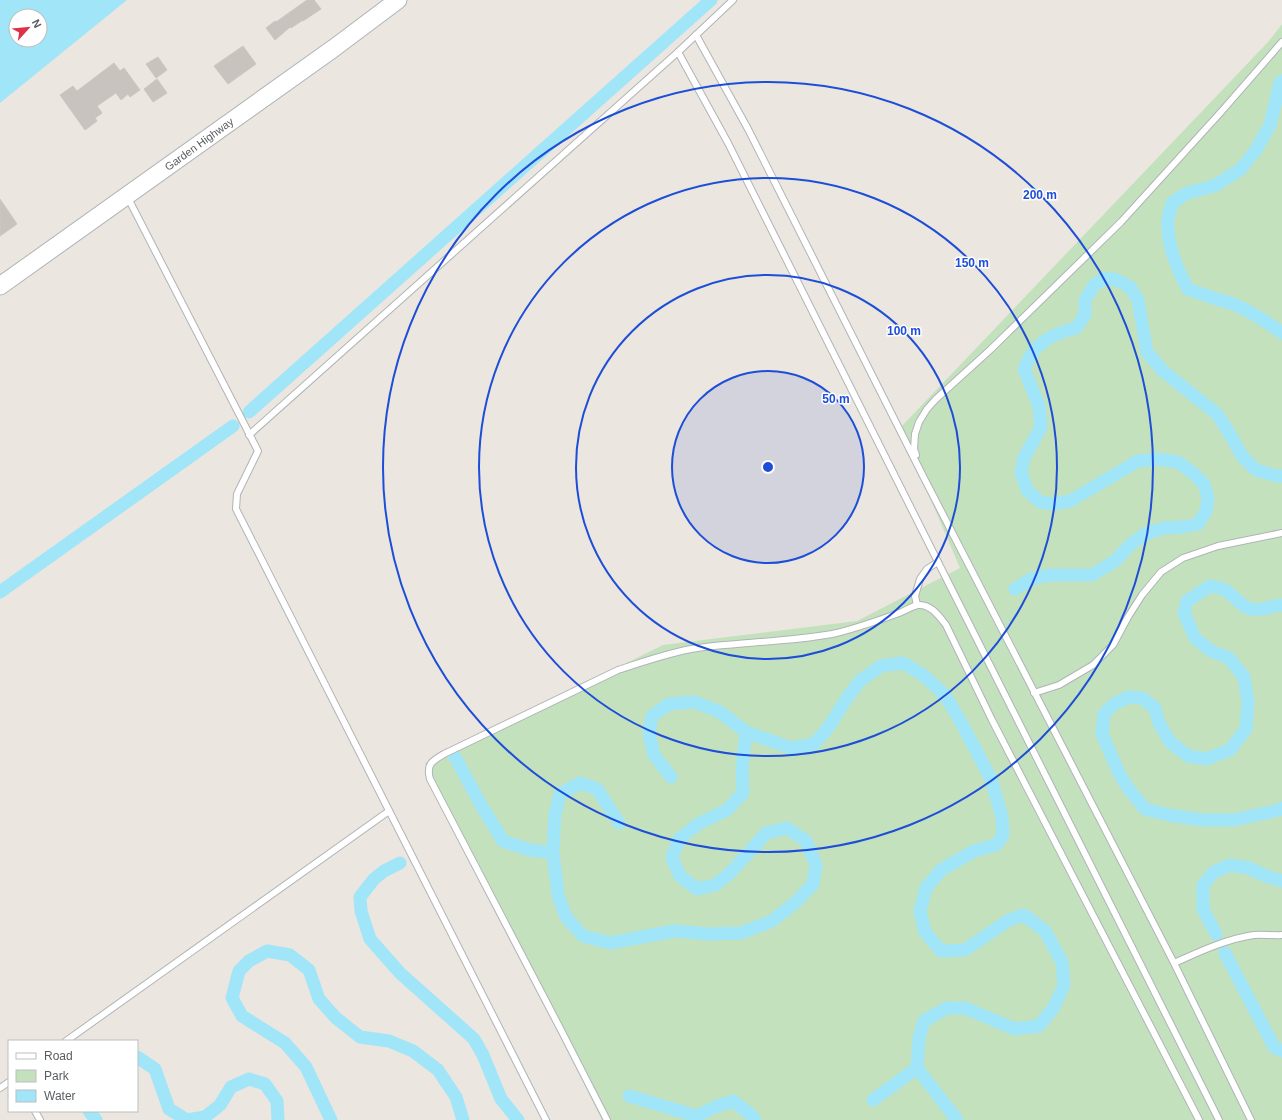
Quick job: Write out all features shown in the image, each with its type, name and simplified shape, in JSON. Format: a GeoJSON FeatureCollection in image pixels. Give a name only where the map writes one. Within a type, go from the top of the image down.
{"type":"FeatureCollection","features":[{"type":"Feature","properties":{"kind":"main road","name":"Garden Highway"},"geometry":{"type":"LineString","coordinates":[[0,286],[328,52],[398,0]]}},
{"type":"Feature","properties":{"kind":"lane"},"geometry":{"type":"LineString","coordinates":[[249,434],[678,52],[733,0]]}},
{"type":"Feature","properties":{"kind":"lane"},"geometry":{"type":"LineString","coordinates":[[696,35],[748,129],[1034,694],[1174,964],[1251,1120]]}},
{"type":"Feature","properties":{"kind":"lane"},"geometry":{"type":"LineString","coordinates":[[924,478],[914,449],[915,434],[919,422],[936,398],[990,350],[1121,222],[1221,112],[1282,42]]}},
{"type":"Feature","properties":{"kind":"lane"},"geometry":{"type":"LineString","coordinates":[[678,52],[728,143],[1219,1120]]}},
{"type":"Feature","properties":{"kind":"lane"},"geometry":{"type":"LineString","coordinates":[[126,196],[258,451],[237,494],[236,509],[546,1120]]}},
{"type":"Feature","properties":{"kind":"lane"},"geometry":{"type":"LineString","coordinates":[[1034,694],[1059,685],[1093,665],[1113,646],[1128,617],[1142,595],[1161,572],[1184,558],[1218,546],[1282,533]]}},
{"type":"Feature","properties":{"kind":"lane"},"geometry":{"type":"LineString","coordinates":[[917,605],[915,596],[920,578],[927,569],[938,562]]}},
{"type":"Feature","properties":{"kind":"lane"},"geometry":{"type":"LineString","coordinates":[[607,1120],[430,779],[428,772],[429,765],[444,754],[618,670],[639,663],[696,648],[792,640],[833,633],[864,626],[917,605],[927,606],[937,613],[946,625],[992,720],[1199,1120]]}},
{"type":"Feature","properties":{"kind":"lane"},"geometry":{"type":"LineString","coordinates":[[67,1040],[389,811]]}},
{"type":"Feature","properties":{"kind":"lane"},"geometry":{"type":"LineString","coordinates":[[1174,964],[1213,946],[1236,939],[1255,935],[1282,935]]}},
{"type":"Feature","properties":{"kind":"green space"},"geometry":{"type":"Polygon","coordinates":[[[1282,24],[1282,1120],[602,1120],[425,763],[663,645],[857,621],[960,568],[900,428],[1269,41],[1282,24]]]}},
{"type":"Feature","properties":{"kind":"water"},"geometry":{"type":"Polygon","coordinates":[[[0,0],[127,0],[0,103],[0,0]]]}},
{"type":"Feature","properties":{"kind":"building"},"geometry":{"type":"Polygon","coordinates":[[[307,0],[314,0],[321,9],[291,28],[290,27],[275,40],[266,28],[307,0]]]}},
{"type":"Feature","properties":{"kind":"building"},"geometry":{"type":"Polygon","coordinates":[[[243,46],[256,64],[228,84],[214,66],[243,46]]]}},
{"type":"Feature","properties":{"kind":"building"},"geometry":{"type":"Polygon","coordinates":[[[158,57],[167,70],[156,78],[146,64],[158,57]]]}},
{"type":"Feature","properties":{"kind":"building"},"geometry":{"type":"Polygon","coordinates":[[[114,63],[120,71],[124,68],[140,90],[130,97],[128,94],[121,100],[116,93],[97,106],[102,113],[95,118],[97,121],[85,130],[60,95],[73,86],[77,91],[114,63]]]}},
{"type":"Feature","properties":{"kind":"building"},"geometry":{"type":"Polygon","coordinates":[[[157,79],[167,93],[153,102],[144,89],[157,79]]]}},
{"type":"Feature","properties":{"kind":"building"},"geometry":{"type":"Polygon","coordinates":[[[0,199],[17,224],[0,236],[0,199]]]}},
{"type":"Feature","properties":{"kind":"waterway"},"geometry":{"type":"LineString","coordinates":[[249,412],[711,0]]}},
{"type":"Feature","properties":{"kind":"waterway"},"geometry":{"type":"LineString","coordinates":[[1282,81],[1280,83],[1270,125],[1256,150],[1240,170],[1214,186],[1187,193],[1172,203],[1168,218],[1169,236],[1173,255],[1188,289],[1240,307],[1259,317],[1282,333]]}},
{"type":"Feature","properties":{"kind":"waterway"},"geometry":{"type":"LineString","coordinates":[[1015,589],[1031,579],[1048,575],[1092,575],[1115,561],[1131,544],[1145,534],[1164,528],[1183,527],[1198,524],[1206,511],[1208,498],[1204,484],[1193,473],[1178,462],[1159,459],[1138,461],[1070,501],[1054,504],[1040,502],[1027,490],[1021,472],[1024,458],[1041,427],[1039,406],[1024,369],[1035,349],[1045,340],[1057,334],[1076,328],[1085,315],[1085,300],[1094,285],[1105,278],[1117,280],[1130,287],[1138,300],[1147,352],[1163,371],[1217,414],[1242,456],[1256,470],[1282,476]]}},
{"type":"Feature","properties":{"kind":"waterway"},"geometry":{"type":"LineString","coordinates":[[0,592],[233,426]]}},
{"type":"Feature","properties":{"kind":"waterway"},"geometry":{"type":"LineString","coordinates":[[1282,605],[1259,610],[1247,608],[1225,590],[1210,586],[1187,601],[1184,613],[1195,638],[1211,651],[1229,658],[1244,677],[1248,701],[1246,729],[1230,750],[1206,759],[1188,756],[1170,742],[1158,721],[1155,708],[1142,698],[1129,697],[1114,704],[1104,714],[1102,734],[1119,773],[1128,788],[1145,809],[1169,815],[1202,820],[1234,820],[1279,810],[1282,808]]}},
{"type":"Feature","properties":{"kind":"waterway"},"geometry":{"type":"LineString","coordinates":[[455,757],[481,805],[503,841],[530,850],[553,853],[558,895],[566,917],[583,936],[610,943],[674,931],[709,934],[741,933],[772,921],[796,902],[813,884],[816,865],[806,841],[787,828],[766,833],[731,872],[715,885],[697,889],[680,876],[672,858],[679,839],[698,824],[727,810],[743,793],[742,768],[746,732],[791,748],[814,744],[828,728],[860,681],[881,666],[903,663],[923,675],[945,695],[991,779],[1002,817],[1003,835],[996,845],[974,851],[941,870],[926,888],[920,911],[925,932],[941,951],[965,950],[1009,920],[1024,915],[1045,931],[1062,962],[1064,985],[1054,1007],[1039,1026],[1015,1029],[965,1008],[947,1008],[924,1021],[919,1038],[917,1068],[957,1120]]}},
{"type":"Feature","properties":{"kind":"waterway"},"geometry":{"type":"LineString","coordinates":[[671,777],[654,755],[649,734],[652,716],[669,704],[695,702],[720,712],[746,732]]}},
{"type":"Feature","properties":{"kind":"waterway"},"geometry":{"type":"LineString","coordinates":[[553,853],[555,814],[560,794],[580,783],[597,789],[619,823]]}},
{"type":"Feature","properties":{"kind":"waterway"},"geometry":{"type":"LineString","coordinates":[[400,863],[384,871],[374,879],[360,897],[361,911],[370,939],[400,973],[474,1039],[483,1055],[501,1099],[518,1120]]}},
{"type":"Feature","properties":{"kind":"waterway"},"geometry":{"type":"LineString","coordinates":[[1216,934],[1203,909],[1203,885],[1214,872],[1230,865],[1249,868],[1266,876],[1282,881]]}},
{"type":"Feature","properties":{"kind":"waterway"},"geometry":{"type":"LineString","coordinates":[[331,1120],[306,1067],[285,1043],[242,1016],[232,998],[239,971],[249,961],[267,951],[290,955],[309,970],[319,999],[336,1018],[360,1037],[389,1041],[413,1051],[438,1070],[456,1097],[463,1120]]}},
{"type":"Feature","properties":{"kind":"waterway"},"geometry":{"type":"LineString","coordinates":[[1225,953],[1274,1047],[1282,1051]]}},
{"type":"Feature","properties":{"kind":"waterway"},"geometry":{"type":"LineString","coordinates":[[138,1058],[155,1069],[169,1109],[187,1120]]}},
{"type":"Feature","properties":{"kind":"waterway"},"geometry":{"type":"LineString","coordinates":[[873,1100],[917,1068]]}},
{"type":"Feature","properties":{"kind":"waterway"},"geometry":{"type":"LineString","coordinates":[[187,1120],[205,1117],[220,1105],[231,1087],[249,1079],[265,1084],[277,1101],[278,1120]]}},
{"type":"Feature","properties":{"kind":"waterway"},"geometry":{"type":"LineString","coordinates":[[629,1096],[697,1116]]}},
{"type":"Feature","properties":{"kind":"waterway"},"geometry":{"type":"LineString","coordinates":[[696,1120],[697,1116],[715,1107],[733,1101],[750,1114],[755,1120]]}},
{"type":"Feature","properties":{"kind":"waterway"},"geometry":{"type":"LineString","coordinates":[[90,1112],[96,1120]]}}]}
